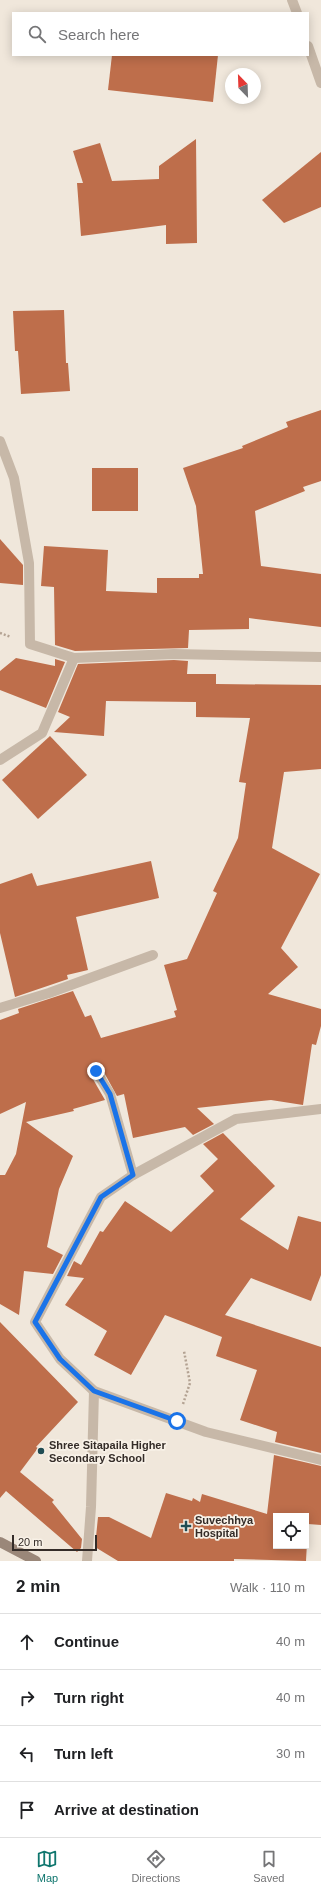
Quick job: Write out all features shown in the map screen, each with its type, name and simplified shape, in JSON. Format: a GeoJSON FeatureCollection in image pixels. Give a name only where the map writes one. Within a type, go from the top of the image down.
{"type":"FeatureCollection","features":[{"type":"Feature","properties":{"kind":"main road"},"geometry":{"type":"LineString","coordinates":[[0,1542],[34,1560]]}},
{"type":"Feature","properties":{"kind":"street"},"geometry":{"type":"LineString","coordinates":[[292,0],[296,12]]}},
{"type":"Feature","properties":{"kind":"street"},"geometry":{"type":"LineString","coordinates":[[309,49],[321,84]]}},
{"type":"Feature","properties":{"kind":"street"},"geometry":{"type":"LineString","coordinates":[[0,441],[14,478],[29,563],[30,644],[74,658],[174,654],[321,657]]}},
{"type":"Feature","properties":{"kind":"street"},"geometry":{"type":"LineString","coordinates":[[0,760],[42,733],[74,658]]}},
{"type":"Feature","properties":{"kind":"street"},"geometry":{"type":"LineString","coordinates":[[0,1008],[49,993],[153,955]]}},
{"type":"Feature","properties":{"kind":"street"},"geometry":{"type":"LineString","coordinates":[[96,1071],[110,1094],[133,1175]]}},
{"type":"Feature","properties":{"kind":"street"},"geometry":{"type":"LineString","coordinates":[[321,1109],[236,1118],[133,1175],[101,1197],[35,1322],[60,1359],[94,1391],[206,1432],[321,1460]]}},
{"type":"Feature","properties":{"kind":"street"},"geometry":{"type":"LineString","coordinates":[[87,1561],[91,1507],[94,1391]]}},
{"type":"Feature","properties":{"kind":"path"},"geometry":{"type":"LineString","coordinates":[[177,1421],[190,1383],[184,1351]]}},
{"type":"Feature","properties":{"kind":"building"},"geometry":{"type":"Polygon","coordinates":[[[112,56],[218,56],[213,102],[108,90],[112,56]]]}},
{"type":"Feature","properties":{"kind":"building"},"geometry":{"type":"Polygon","coordinates":[[[196,139],[197,243],[166,244],[166,225],[81,236],[77,183],[83,183],[73,151],[100,143],[112,181],[159,179],[159,166],[196,139]]]}},
{"type":"Feature","properties":{"kind":"building"},"geometry":{"type":"Polygon","coordinates":[[[321,152],[321,207],[284,223],[262,200],[321,152]]]}},
{"type":"Feature","properties":{"kind":"building"},"geometry":{"type":"Polygon","coordinates":[[[64,310],[66,363],[68,363],[70,391],[21,394],[18,351],[15,351],[13,311],[64,310]]]}},
{"type":"Feature","properties":{"kind":"building"},"geometry":{"type":"Polygon","coordinates":[[[321,410],[321,481],[303,487],[305,491],[255,511],[261,566],[321,574],[321,627],[249,618],[249,629],[189,630],[188,648],[75,651],[55,645],[54,587],[41,586],[44,546],[108,550],[106,591],[157,593],[157,578],[199,578],[199,574],[203,574],[196,506],[183,468],[243,448],[242,446],[288,427],[286,422],[321,410]]]}},
{"type":"Feature","properties":{"kind":"building"},"geometry":{"type":"Polygon","coordinates":[[[92,468],[138,468],[138,511],[92,511],[92,468]]]}},
{"type":"Feature","properties":{"kind":"building"},"geometry":{"type":"Polygon","coordinates":[[[0,539],[23,565],[23,585],[0,583],[0,539]]]}},
{"type":"Feature","properties":{"kind":"building"},"geometry":{"type":"Polygon","coordinates":[[[16,658],[55,666],[55,659],[65,662],[46,708],[0,690],[0,671],[16,658]]]}},
{"type":"Feature","properties":{"kind":"building"},"geometry":{"type":"Polygon","coordinates":[[[174,660],[188,661],[187,674],[216,674],[216,684],[321,685],[321,769],[284,772],[272,848],[320,874],[281,948],[298,967],[268,994],[321,1009],[321,1026],[316,1045],[312,1044],[303,1105],[271,1100],[197,1108],[214,1124],[193,1135],[185,1127],[133,1138],[124,1094],[117,1096],[101,1067],[96,1065],[92,1066],[90,1074],[105,1100],[73,1109],[74,1111],[26,1122],[73,1156],[59,1189],[47,1247],[63,1255],[53,1274],[24,1271],[19,1315],[0,1304],[0,1175],[5,1175],[16,1154],[26,1102],[0,1114],[0,1020],[19,1013],[18,1009],[73,991],[85,1017],[91,1015],[101,1038],[176,1017],[174,1011],[177,1010],[164,965],[187,959],[217,893],[213,891],[238,838],[246,783],[239,782],[250,718],[196,717],[196,702],[106,701],[104,736],[54,732],[70,717],[58,712],[78,664],[174,660]]]}},
{"type":"Feature","properties":{"kind":"building"},"geometry":{"type":"Polygon","coordinates":[[[50,736],[87,775],[38,819],[2,780],[50,736]]]}},
{"type":"Feature","properties":{"kind":"building"},"geometry":{"type":"Polygon","coordinates":[[[151,861],[159,898],[76,917],[88,970],[67,975],[68,979],[15,997],[0,933],[0,884],[32,873],[37,886],[151,861]]]}},
{"type":"Feature","properties":{"kind":"building"},"geometry":{"type":"Polygon","coordinates":[[[223,1133],[275,1186],[240,1219],[288,1250],[298,1216],[321,1222],[321,1275],[311,1301],[251,1278],[225,1315],[321,1347],[321,1453],[275,1442],[277,1432],[240,1420],[257,1370],[216,1356],[222,1337],[165,1315],[131,1375],[94,1355],[107,1331],[65,1305],[84,1278],[67,1276],[74,1261],[81,1265],[100,1231],[103,1232],[125,1201],[171,1232],[214,1191],[200,1176],[218,1159],[203,1144],[223,1133]]]}},
{"type":"Feature","properties":{"kind":"building","name":"Shree Sitapaila Higher Secondary School"},"geometry":{"type":"Polygon","coordinates":[[[0,1322],[78,1402],[36,1447],[38,1448],[20,1472],[54,1500],[52,1502],[82,1539],[81,1548],[77,1552],[6,1491],[0,1498],[0,1322]]]}},
{"type":"Feature","properties":{"kind":"building"},"geometry":{"type":"Polygon","coordinates":[[[274,1455],[321,1466],[321,1525],[309,1524],[309,1513],[273,1513],[273,1549],[307,1549],[306,1561],[234,1559],[234,1561],[118,1561],[95,1547],[98,1517],[109,1517],[151,1538],[166,1493],[192,1501],[193,1498],[200,1502],[202,1494],[267,1514],[274,1455]]]}},
{"type":"Feature","properties":{"kind":"place","name":"Shree Sitapaila Higher Secondary School"},"geometry":{"type":"Point","coordinates":[41,1451]}},
{"type":"Feature","properties":{"kind":"place","name":"Suvechhya Hospital"},"geometry":{"type":"Point","coordinates":[186,1526]}},
{"type":"Feature","properties":{"kind":"route"},"geometry":{"type":"LineString","coordinates":[[96,1071],[102,1078],[110,1094],[133,1175],[101,1197],[35,1322],[60,1359],[94,1391],[177,1421]]}}]}
